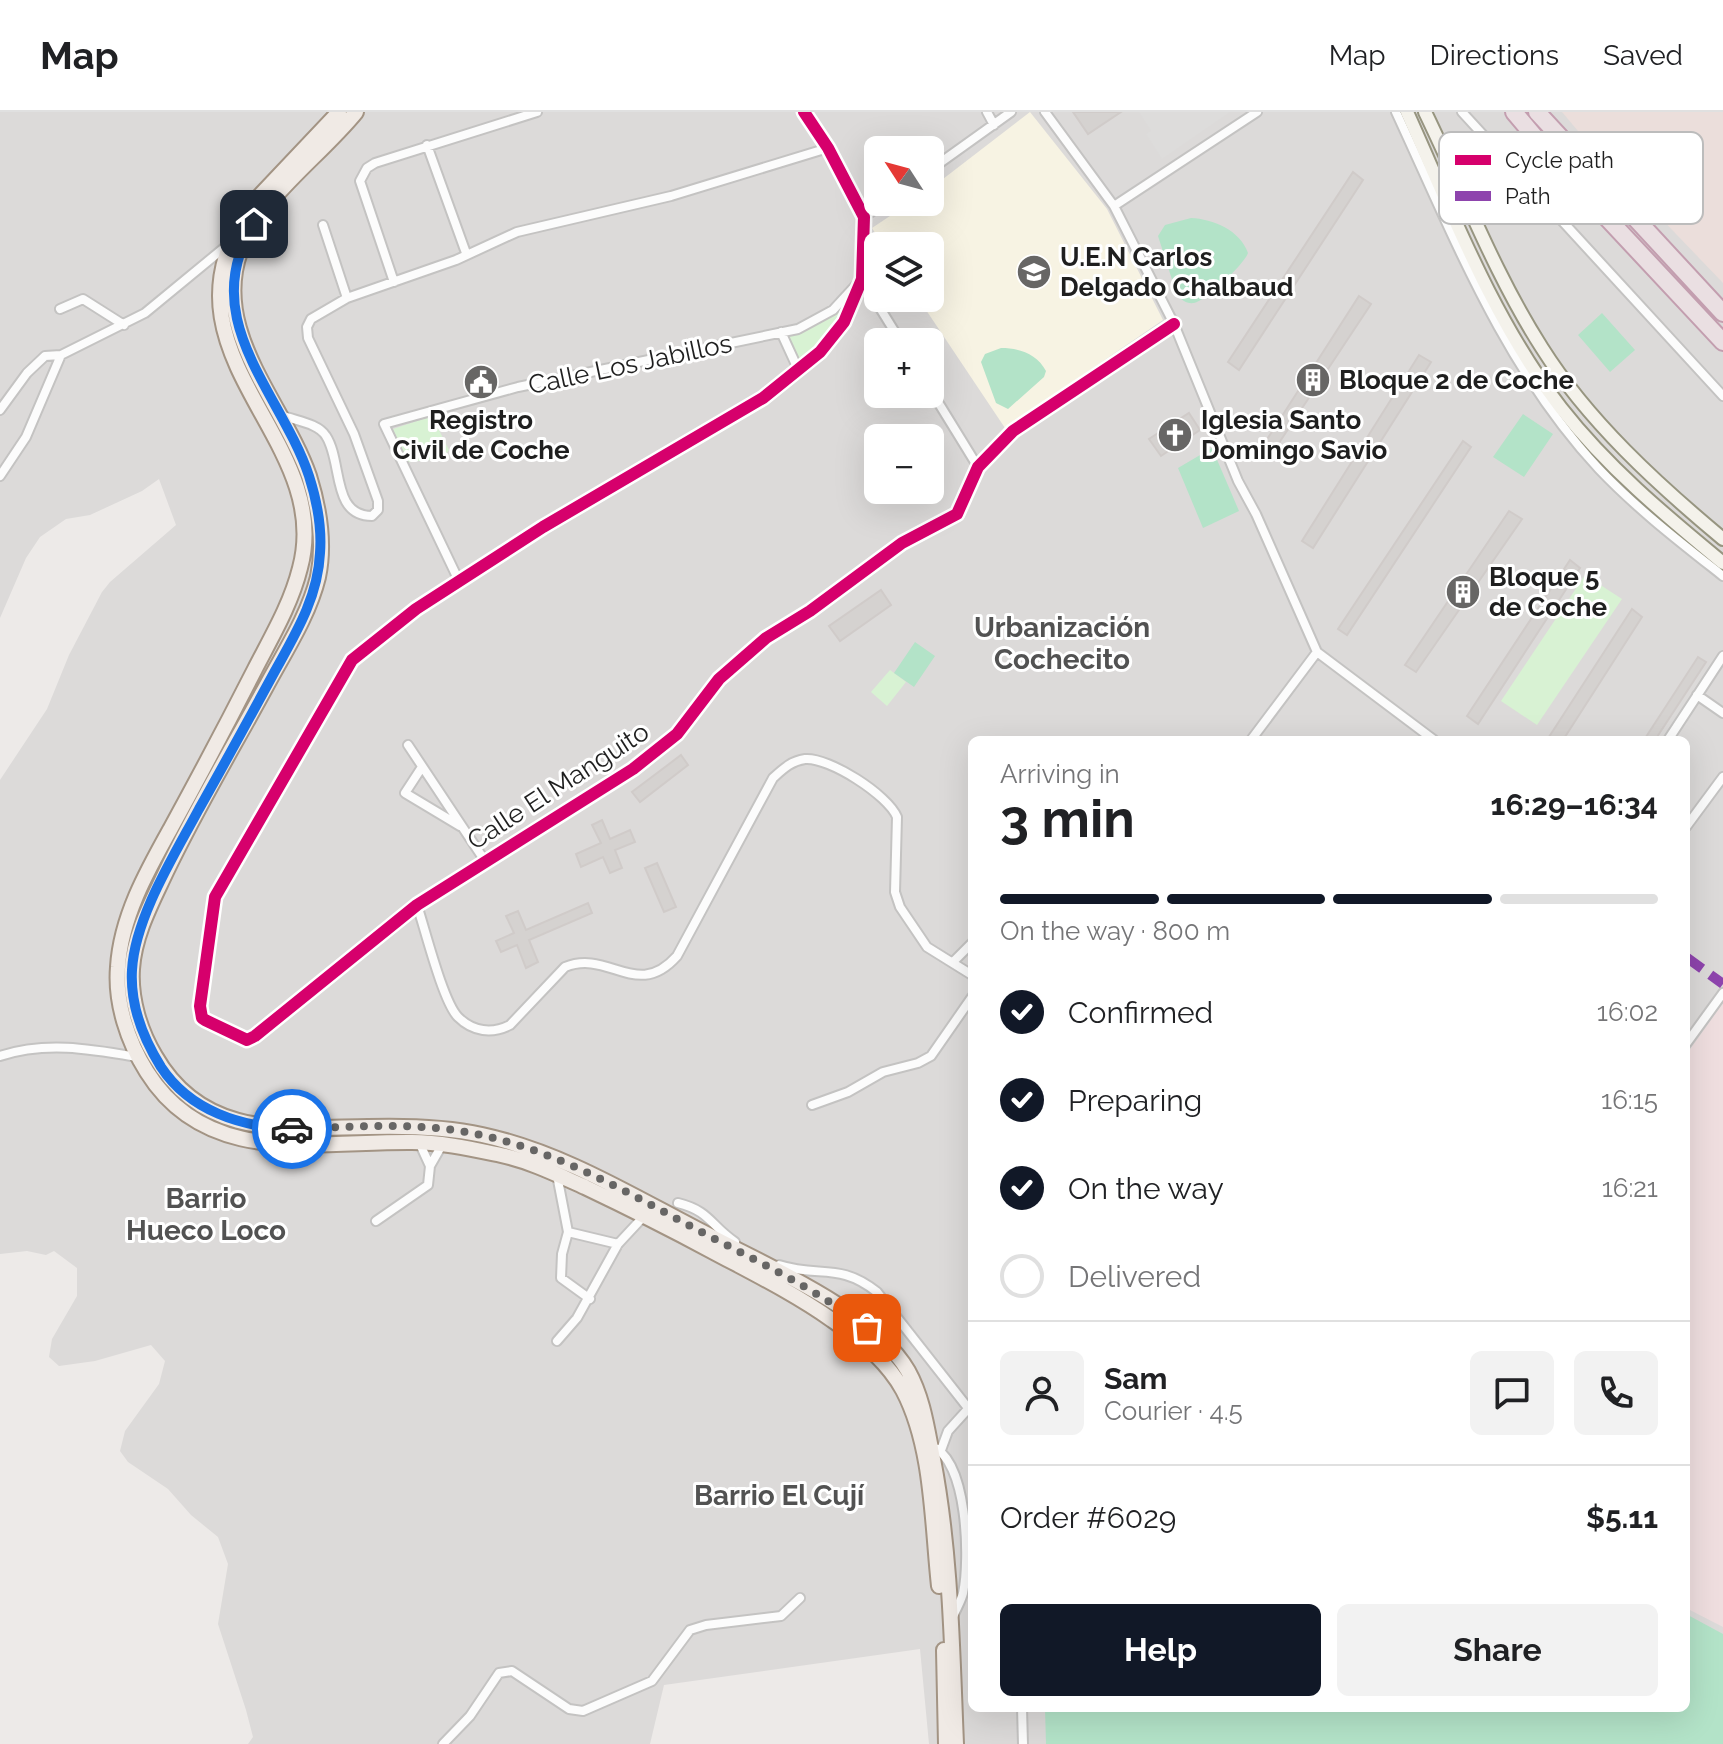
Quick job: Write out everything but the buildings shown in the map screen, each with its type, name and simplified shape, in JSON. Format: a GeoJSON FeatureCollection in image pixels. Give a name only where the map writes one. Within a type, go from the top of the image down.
{"type":"FeatureCollection","features":[{"type":"Feature","properties":{"kind":"highway"},"geometry":{"type":"LineString","coordinates":[[1514,112],[1531,132]]}},
{"type":"Feature","properties":{"kind":"highway"},"geometry":{"type":"LineString","coordinates":[[1537,112],[1556,132]]}},
{"type":"Feature","properties":{"kind":"highway"},"geometry":{"type":"LineString","coordinates":[[1613,224],[1723,342]]}},
{"type":"Feature","properties":{"kind":"highway"},"geometry":{"type":"LineString","coordinates":[[1641,224],[1723,313]]}},
{"type":"Feature","properties":{"kind":"main road"},"geometry":{"type":"LineString","coordinates":[[339,112],[253,203],[231,242],[220,280],[224,331],[241,377],[279,449],[297,492],[304,521],[303,558],[276,629],[164,840],[125,926],[118,967],[119,993],[137,1057],[154,1084],[177,1109],[216,1130],[239,1138],[296,1146],[418,1142],[515,1158],[645,1215],[814,1307],[875,1354],[901,1386],[912,1411],[925,1469],[943,1622],[946,1744]]}},
{"type":"Feature","properties":{"kind":"main road"},"geometry":{"type":"LineString","coordinates":[[356,112],[261,214],[238,256],[234,286],[240,329],[255,373],[308,475],[321,529],[319,570],[304,617],[176,851],[137,942],[132,968],[134,1003],[152,1052],[168,1078],[187,1097],[236,1121],[290,1129],[389,1127],[479,1134],[547,1154],[714,1233],[825,1297],[887,1346],[906,1367],[936,1448],[952,1617],[956,1744]]}},
{"type":"Feature","properties":{"kind":"main road"},"geometry":{"type":"LineString","coordinates":[[1407,112],[1439,181]]}},
{"type":"Feature","properties":{"kind":"main road"},"geometry":{"type":"LineString","coordinates":[[1425,112],[1439,141]]}},
{"type":"Feature","properties":{"kind":"main road"},"geometry":{"type":"LineString","coordinates":[[1459,224],[1489,290],[1560,407],[1624,479],[1723,563]]}},
{"type":"Feature","properties":{"kind":"main road"},"geometry":{"type":"LineString","coordinates":[[1479,224],[1528,325],[1558,373],[1642,467],[1723,539]]}},
{"type":"Feature","properties":{"kind":"street"},"geometry":{"type":"LineString","coordinates":[[394,282],[360,181],[362,174],[375,163],[537,112]]}},
{"type":"Feature","properties":{"kind":"street"},"geometry":{"type":"LineString","coordinates":[[459,581],[543,527],[763,398],[820,352],[844,322],[862,279],[864,217],[828,148],[804,112]]}},
{"type":"Feature","properties":{"kind":"street"},"geometry":{"type":"LineString","coordinates":[[987,112],[994,125]]}},
{"type":"Feature","properties":{"kind":"street"},"geometry":{"type":"LineString","coordinates":[[944,160],[1011,112]]}},
{"type":"Feature","properties":{"kind":"street"},"geometry":{"type":"LineString","coordinates":[[1045,112],[1114,206],[1174,324],[1238,481],[1256,514],[1317,652],[1428,736]]}},
{"type":"Feature","properties":{"kind":"street"},"geometry":{"type":"LineString","coordinates":[[1114,206],[1257,112]]}},
{"type":"Feature","properties":{"kind":"street"},"geometry":{"type":"LineString","coordinates":[[1396,112],[1439,207]]}},
{"type":"Feature","properties":{"kind":"street"},"geometry":{"type":"LineString","coordinates":[[1462,112],[1480,132]]}},
{"type":"Feature","properties":{"kind":"street"},"geometry":{"type":"LineString","coordinates":[[427,145],[466,253]]}},
{"type":"Feature","properties":{"kind":"street"},"geometry":{"type":"LineString","coordinates":[[277,414],[313,425],[326,435],[339,472],[342,494],[350,510],[361,516],[372,516],[378,510],[378,501],[354,434],[308,338],[307,327],[311,319],[347,298],[517,232],[671,196],[828,148]]}},
{"type":"Feature","properties":{"kind":"street"},"geometry":{"type":"LineString","coordinates":[[1447,224],[1475,286],[1533,384],[1572,437],[1621,492],[1723,576]]}},
{"type":"Feature","properties":{"kind":"street"},"geometry":{"type":"LineString","coordinates":[[1566,224],[1723,396]]}},
{"type":"Feature","properties":{"kind":"street"},"geometry":{"type":"LineString","coordinates":[[323,225],[347,298]]}},
{"type":"Feature","properties":{"kind":"street"},"geometry":{"type":"LineString","coordinates":[[0,410],[27,373],[45,356],[61,355],[124,325],[175,291],[231,242]]}},
{"type":"Feature","properties":{"kind":"street"},"geometry":{"type":"LineString","coordinates":[[862,279],[892,328]]}},
{"type":"Feature","properties":{"kind":"street","name":"Calle Los Jabillos"},"geometry":{"type":"LineString","coordinates":[[459,581],[384,424],[518,387],[798,329],[833,310],[862,279]]}},
{"type":"Feature","properties":{"kind":"street"},"geometry":{"type":"LineString","coordinates":[[60,309],[83,299],[124,325]]}},
{"type":"Feature","properties":{"kind":"street","name":"Calle El Manguito"},"geometry":{"type":"LineString","coordinates":[[459,581],[416,609],[352,660],[226,877],[215,897],[200,1006],[205,1020],[247,1040],[255,1036],[417,905],[633,769],[677,734],[719,679],[766,638],[810,611],[902,543],[957,514],[978,467],[1013,431],[1174,324]]}},
{"type":"Feature","properties":{"kind":"street"},"geometry":{"type":"LineString","coordinates":[[781,332],[798,369]]}},
{"type":"Feature","properties":{"kind":"street"},"geometry":{"type":"LineString","coordinates":[[0,476],[26,437],[61,355]]}},
{"type":"Feature","properties":{"kind":"street"},"geometry":{"type":"LineString","coordinates":[[942,408],[978,467]]}},
{"type":"Feature","properties":{"kind":"street"},"geometry":{"type":"LineString","coordinates":[[1254,736],[1317,652]]}},
{"type":"Feature","properties":{"kind":"street"},"geometry":{"type":"LineString","coordinates":[[1671,736],[1723,656]]}},
{"type":"Feature","properties":{"kind":"street"},"geometry":{"type":"LineString","coordinates":[[1697,695],[1723,713]]}},
{"type":"Feature","properties":{"kind":"street"},"geometry":{"type":"LineString","coordinates":[[408,745],[485,861]]}},
{"type":"Feature","properties":{"kind":"street"},"geometry":{"type":"LineString","coordinates":[[417,905],[456,1016],[475,1028],[499,1030],[510,1025],[565,967],[576,962],[589,961],[639,976],[657,973],[677,956],[773,778],[791,763],[808,759],[831,765],[872,790],[893,808],[897,817],[895,892],[900,907],[927,947],[968,972]]}},
{"type":"Feature","properties":{"kind":"street"},"geometry":{"type":"LineString","coordinates":[[422,767],[407,789],[408,796],[463,828]]}},
{"type":"Feature","properties":{"kind":"street"},"geometry":{"type":"LineString","coordinates":[[1690,822],[1723,777]]}},
{"type":"Feature","properties":{"kind":"street"},"geometry":{"type":"LineString","coordinates":[[953,962],[968,947]]}},
{"type":"Feature","properties":{"kind":"street"},"geometry":{"type":"LineString","coordinates":[[1690,1038],[1723,993]]}},
{"type":"Feature","properties":{"kind":"street"},"geometry":{"type":"LineString","coordinates":[[812,1105],[848,1092],[883,1072],[931,1056],[968,1003]]}},
{"type":"Feature","properties":{"kind":"street"},"geometry":{"type":"LineString","coordinates":[[0,1056],[38,1047],[80,1047],[137,1057]]}},
{"type":"Feature","properties":{"kind":"street"},"geometry":{"type":"LineString","coordinates":[[418,1142],[430,1166]]}},
{"type":"Feature","properties":{"kind":"street"},"geometry":{"type":"LineString","coordinates":[[376,1221],[428,1185],[430,1166],[442,1145]]}},
{"type":"Feature","properties":{"kind":"street"},"geometry":{"type":"LineString","coordinates":[[557,1175],[568,1232],[559,1269],[561,1278],[590,1299]]}},
{"type":"Feature","properties":{"kind":"street"},"geometry":{"type":"LineString","coordinates":[[678,1203],[698,1208],[714,1233],[769,1262],[820,1272],[843,1272],[860,1279],[877,1292],[968,1409]]}},
{"type":"Feature","properties":{"kind":"street"},"geometry":{"type":"LineString","coordinates":[[557,1341],[590,1299],[618,1244],[645,1215]]}},
{"type":"Feature","properties":{"kind":"street"},"geometry":{"type":"LineString","coordinates":[[568,1232],[618,1244]]}},
{"type":"Feature","properties":{"kind":"street"},"geometry":{"type":"LineString","coordinates":[[968,1414],[948,1431],[936,1448],[949,1459],[959,1485],[968,1547]]}},
{"type":"Feature","properties":{"kind":"street"},"geometry":{"type":"LineString","coordinates":[[952,1617],[963,1596],[968,1561]]}},
{"type":"Feature","properties":{"kind":"street"},"geometry":{"type":"LineString","coordinates":[[443,1744],[470,1716],[499,1673],[512,1671],[569,1709],[583,1711],[652,1681],[690,1630],[706,1625],[781,1616],[800,1598]]}},
{"type":"Feature","properties":{"kind":"street"},"geometry":{"type":"LineString","coordinates":[[1022,1712],[1023,1744]]}},
{"type":"Feature","properties":{"kind":"shaded area"},"geometry":{"type":"Polygon","coordinates":[[[0,112],[1723,112],[1723,1744],[929,1744],[920,1649],[664,1685],[650,1744],[248,1744],[253,1737],[218,1624],[228,1564],[218,1537],[191,1515],[168,1489],[128,1462],[120,1451],[125,1431],[159,1384],[165,1361],[151,1345],[95,1361],[59,1366],[49,1357],[52,1339],[77,1296],[77,1268],[54,1251],[46,1255],[27,1251],[0,1254],[0,780],[47,709],[69,655],[102,592],[176,525],[159,479],[142,491],[90,515],[66,519],[40,537],[26,558],[0,618],[0,112]]]}},
{"type":"Feature","properties":{"kind":"shaded area","name":"U.E.N Carlos Delgado Chalbaud"},"geometry":{"type":"Polygon","coordinates":[[[1030,112],[1107,209],[1163,320],[1005,428],[944,337],[944,328],[938,328],[927,312],[944,312],[944,232],[874,232],[872,228],[890,216],[944,216],[944,178],[1030,112]]]}},
{"type":"Feature","properties":{"kind":"shaded area"},"geometry":{"type":"Polygon","coordinates":[[[1139,112],[1230,112],[1162,159],[1146,134],[1151,131],[1139,112]]]}},
{"type":"Feature","properties":{"kind":"shaded area"},"geometry":{"type":"Polygon","coordinates":[[[1562,112],[1723,112],[1723,283],[1666,224],[1703,224],[1703,132],[1579,132],[1562,112]]]}},
{"type":"Feature","properties":{"kind":"shaded area"},"geometry":{"type":"Polygon","coordinates":[[[1723,1003],[1723,1627],[1690,1610],[1690,1049],[1723,1003]]]}},
{"type":"Feature","properties":{"kind":"green space"},"geometry":{"type":"Polygon","coordinates":[[[1191,218],[1225,227],[1239,238],[1248,253],[1216,289],[1194,303],[1184,301],[1177,295],[1158,236],[1165,225],[1191,218]]]}},
{"type":"Feature","properties":{"kind":"green space"},"geometry":{"type":"Polygon","coordinates":[[[859,283],[834,329],[799,367],[784,334],[834,312],[859,283]]]}},
{"type":"Feature","properties":{"kind":"green space"},"geometry":{"type":"Polygon","coordinates":[[[1602,313],[1635,350],[1610,372],[1578,335],[1602,313]]]}},
{"type":"Feature","properties":{"kind":"green space"},"geometry":{"type":"Polygon","coordinates":[[[1001,348],[1027,353],[1038,360],[1046,371],[1044,377],[1008,409],[996,403],[981,362],[985,354],[1001,348]]]}},
{"type":"Feature","properties":{"kind":"green space"},"geometry":{"type":"Polygon","coordinates":[[[1523,414],[1553,434],[1524,477],[1493,457],[1523,414]]]}},
{"type":"Feature","properties":{"kind":"green space"},"geometry":{"type":"Polygon","coordinates":[[[432,416],[449,450],[442,459],[407,462],[393,429],[432,416]]]}},
{"type":"Feature","properties":{"kind":"green space"},"geometry":{"type":"Polygon","coordinates":[[[1212,448],[1239,511],[1203,528],[1178,468],[1212,448]]]}},
{"type":"Feature","properties":{"kind":"green space"},"geometry":{"type":"Polygon","coordinates":[[[1585,575],[1622,599],[1537,725],[1501,701],[1585,575]]]}},
{"type":"Feature","properties":{"kind":"green space"},"geometry":{"type":"Polygon","coordinates":[[[915,642],[935,656],[914,687],[894,673],[915,642]]]}},
{"type":"Feature","properties":{"kind":"green space"},"geometry":{"type":"Polygon","coordinates":[[[890,670],[906,682],[887,706],[871,692],[890,670]]]}},
{"type":"Feature","properties":{"kind":"green space"},"geometry":{"type":"Polygon","coordinates":[[[1690,1616],[1723,1634],[1723,1744],[1046,1744],[1045,1712],[1690,1712],[1690,1616]]]}},
{"type":"Feature","properties":{"kind":"marked path"},"geometry":{"type":"LineString","coordinates":[[1690,960],[1723,984]]}},
{"type":"Feature","properties":{"kind":"cycle path"},"geometry":{"type":"LineString","coordinates":[[804,112],[828,148],[864,217],[862,279],[844,322],[820,352],[763,398],[543,527],[416,609],[352,660],[215,897],[200,1006],[205,1020],[247,1040],[255,1036],[417,905],[633,769],[677,734],[719,679],[766,638],[810,611],[902,543],[957,514],[978,467],[1013,431],[1174,324]]}},
{"type":"Feature","properties":{"kind":"way so far"},"geometry":{"type":"LineString","coordinates":[[292,1129],[416,1127],[479,1134],[547,1154],[802,1284],[867,1328]]}},
{"type":"Feature","properties":{"kind":"place","name":"U.E.N Carlos Delgado Chalbaud"},"geometry":{"type":"Point","coordinates":[1034,272]}},
{"type":"Feature","properties":{"kind":"place","name":"Bloque 2 de Coche"},"geometry":{"type":"Point","coordinates":[1313,380]}},
{"type":"Feature","properties":{"kind":"place","name":"Registro Civil de Coche"},"geometry":{"type":"Point","coordinates":[481,382]}},
{"type":"Feature","properties":{"kind":"place","name":"Iglesia Santo Domingo Savio"},"geometry":{"type":"Point","coordinates":[1175,435]}},
{"type":"Feature","properties":{"kind":"place","name":"Bloque 5 de Coche"},"geometry":{"type":"Point","coordinates":[1463,592]}},
{"type":"Feature","properties":{"kind":"district","name":"Urbanización Cochecito"},"geometry":{"type":"Point","coordinates":[1062,643]}},
{"type":"Feature","properties":{"kind":"district","name":"Barrio Hueco Loco"},"geometry":{"type":"Point","coordinates":[206,1214]}},
{"type":"Feature","properties":{"kind":"district","name":"Barrio El Cují"},"geometry":{"type":"Point","coordinates":[779,1495]}},
{"type":"Feature","properties":{"kind":"route"},"geometry":{"type":"LineString","coordinates":[[254,224],[244,241],[235,270],[237,315],[255,373],[308,475],[321,529],[319,570],[304,617],[176,851],[152,902],[137,942],[132,980],[140,1025],[152,1052],[178,1089],[224,1117],[248,1125],[292,1129]]}}]}
